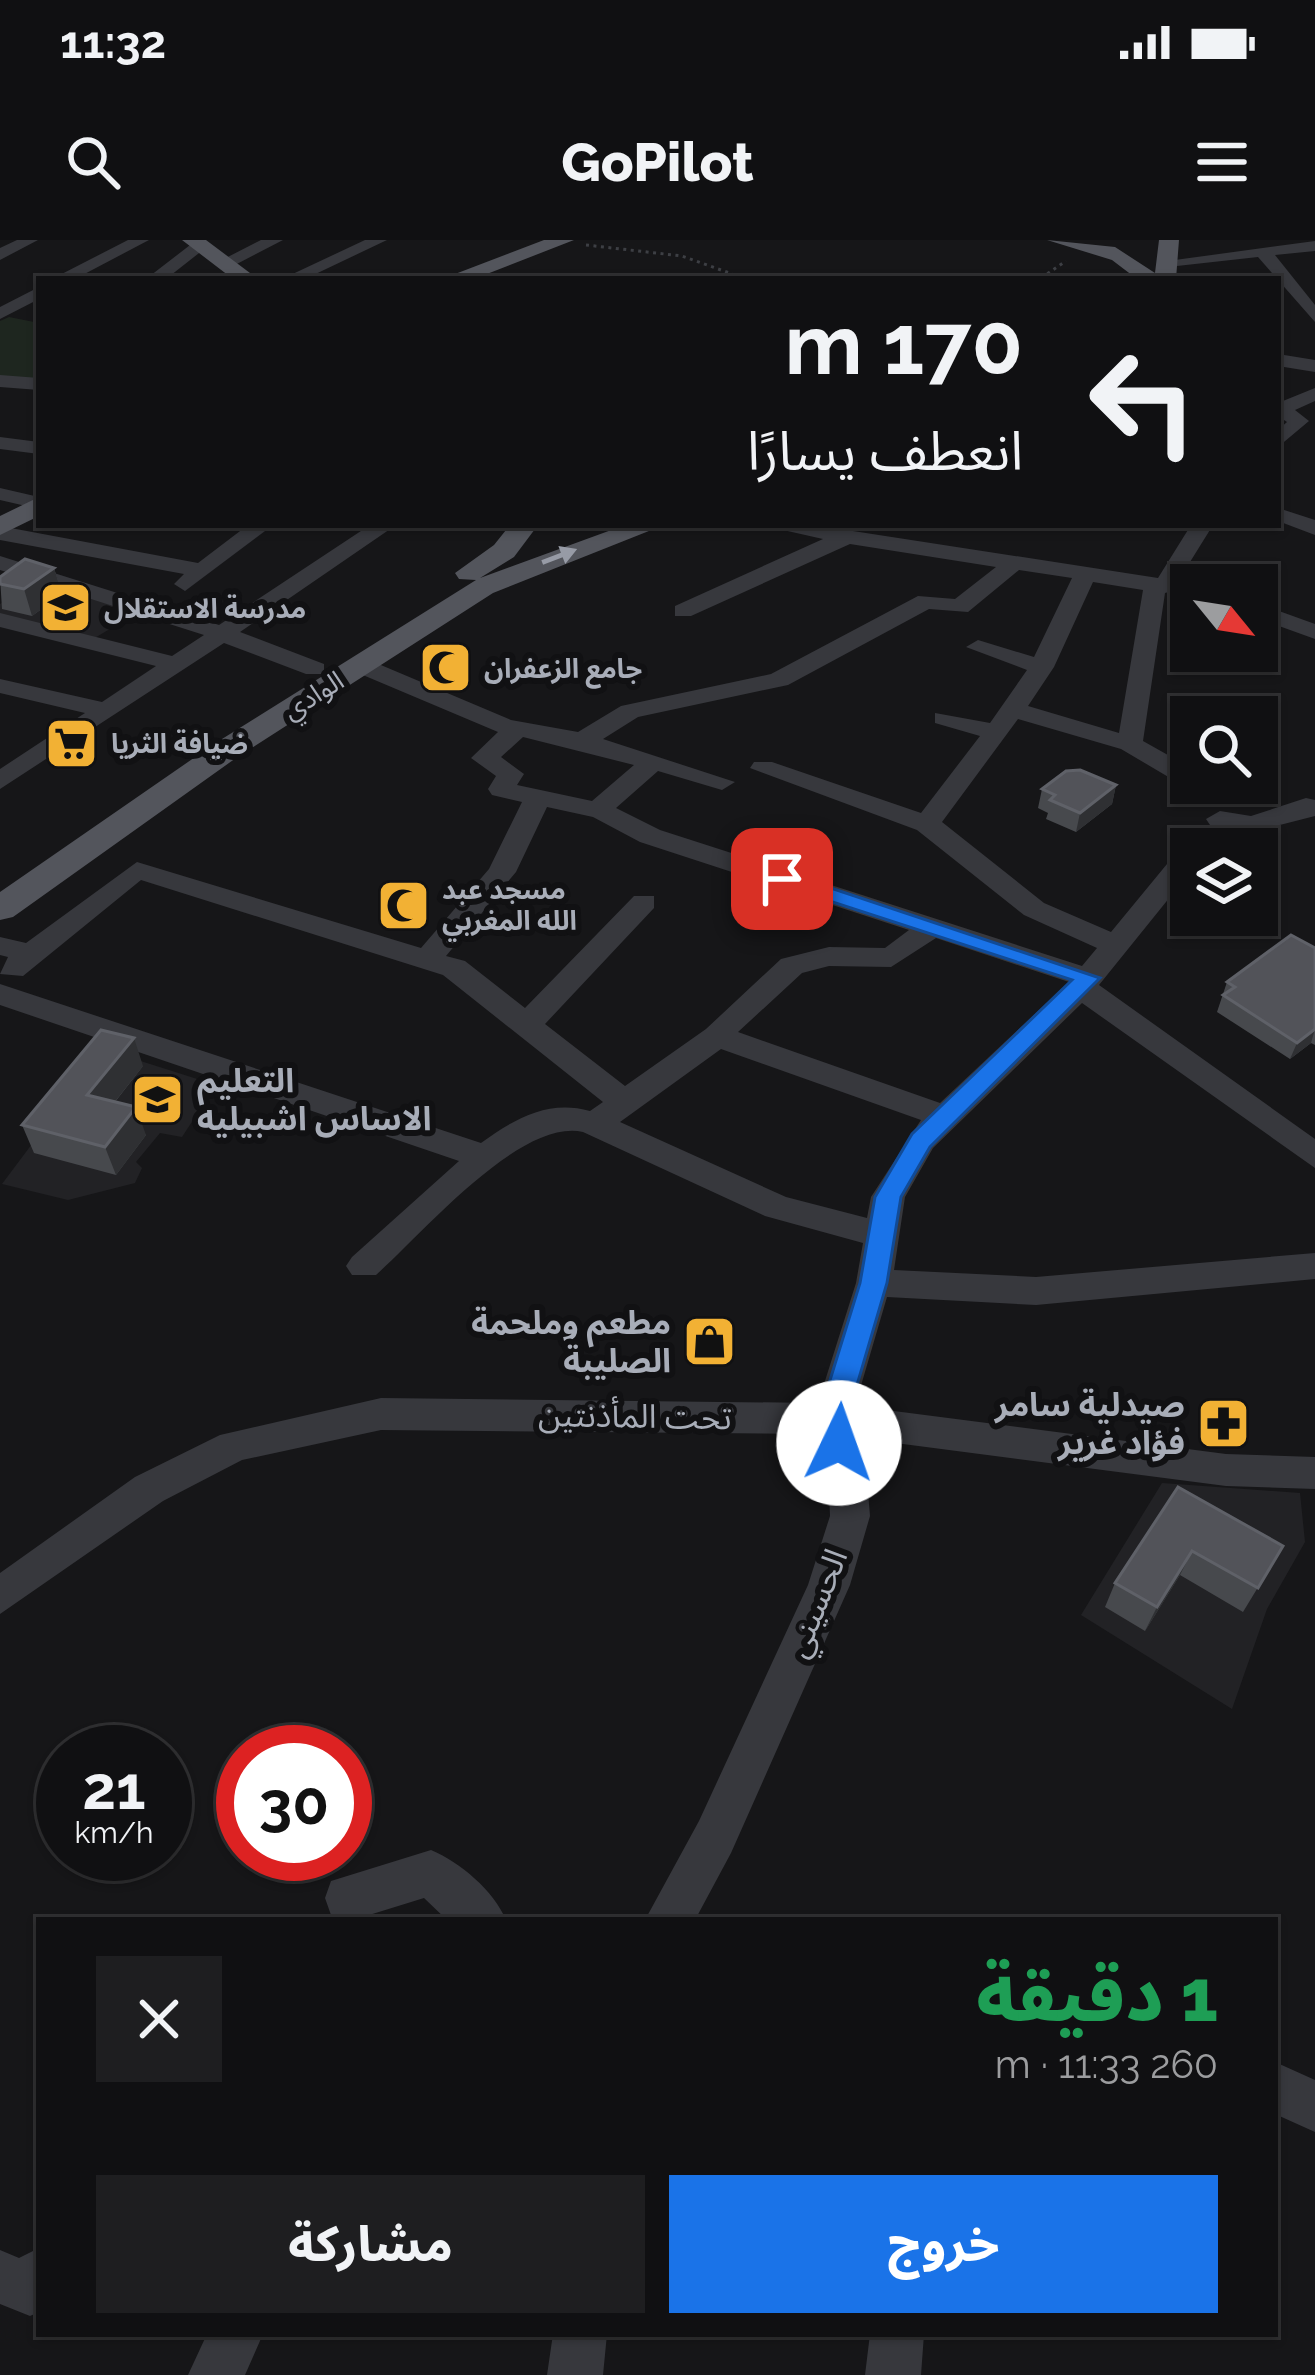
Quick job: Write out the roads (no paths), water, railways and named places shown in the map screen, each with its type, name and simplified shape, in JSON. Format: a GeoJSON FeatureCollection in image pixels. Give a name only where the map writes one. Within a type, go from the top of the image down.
{"type":"FeatureCollection","features":[{"type":"Feature","properties":{"kind":"main road"},"geometry":{"type":"LineString","coordinates":[[1057,240],[1167,260]]}},
{"type":"Feature","properties":{"kind":"main road"},"geometry":{"type":"LineString","coordinates":[[463,276],[573,242]]}},
{"type":"Feature","properties":{"kind":"main road"},"geometry":{"type":"LineString","coordinates":[[196,243],[243,276]]}},
{"type":"Feature","properties":{"kind":"main road"},"geometry":{"type":"LineString","coordinates":[[1118,254],[1136,262],[1147,276]]}},
{"type":"Feature","properties":{"kind":"main road"},"geometry":{"type":"LineString","coordinates":[[0,530],[36,506]]}},
{"type":"Feature","properties":{"kind":"main road","name":"الوادي"},"geometry":{"type":"LineString","coordinates":[[0,882],[315,669],[505,551],[522,528]]}},
{"type":"Feature","properties":{"kind":"main road","name":"الوادي"},"geometry":{"type":"LineString","coordinates":[[0,909],[225,751],[483,587],[642,528]]}},
{"type":"Feature","properties":{"kind":"street"},"geometry":{"type":"LineString","coordinates":[[0,255],[29,240]]}},
{"type":"Feature","properties":{"kind":"street"},"geometry":{"type":"LineString","coordinates":[[67,276],[141,240]]}},
{"type":"Feature","properties":{"kind":"street"},"geometry":{"type":"LineString","coordinates":[[225,263],[274,240]]}},
{"type":"Feature","properties":{"kind":"street"},"geometry":{"type":"LineString","coordinates":[[298,276],[379,240]]}},
{"type":"Feature","properties":{"kind":"street"},"geometry":{"type":"LineString","coordinates":[[158,276],[196,243]]}},
{"type":"Feature","properties":{"kind":"street"},"geometry":{"type":"LineString","coordinates":[[1167,260],[1315,246]]}},
{"type":"Feature","properties":{"kind":"street"},"geometry":{"type":"LineString","coordinates":[[1263,252],[1315,316]]}},
{"type":"Feature","properties":{"kind":"street"},"geometry":{"type":"LineString","coordinates":[[3,311],[36,294]]}},
{"type":"Feature","properties":{"kind":"street"},"geometry":{"type":"LineString","coordinates":[[3,311],[36,315]]}},
{"type":"Feature","properties":{"kind":"street"},"geometry":{"type":"LineString","coordinates":[[1281,360],[1315,366]]}},
{"type":"Feature","properties":{"kind":"street"},"geometry":{"type":"LineString","coordinates":[[0,381],[36,385]]}},
{"type":"Feature","properties":{"kind":"street"},"geometry":{"type":"LineString","coordinates":[[1281,408],[1315,394]]}},
{"type":"Feature","properties":{"kind":"street"},"geometry":{"type":"LineString","coordinates":[[1281,410],[1299,422],[1281,438]]}},
{"type":"Feature","properties":{"kind":"street"},"geometry":{"type":"LineString","coordinates":[[0,443],[36,445]]}},
{"type":"Feature","properties":{"kind":"street"},"geometry":{"type":"LineString","coordinates":[[0,494],[36,503]]}},
{"type":"Feature","properties":{"kind":"street"},"geometry":{"type":"LineString","coordinates":[[1281,515],[1315,528]]}},
{"type":"Feature","properties":{"kind":"street"},"geometry":{"type":"LineString","coordinates":[[154,608],[254,528]]}},
{"type":"Feature","properties":{"kind":"street"},"geometry":{"type":"LineString","coordinates":[[0,781],[12,761],[105,710],[380,528]]}},
{"type":"Feature","properties":{"kind":"street"},"geometry":{"type":"LineString","coordinates":[[789,528],[1170,588]]}},
{"type":"Feature","properties":{"kind":"street"},"geometry":{"type":"LineString","coordinates":[[1130,744],[1159,585],[1200,528]]}},
{"type":"Feature","properties":{"kind":"street"},"geometry":{"type":"LineString","coordinates":[[0,530],[203,571]]}},
{"type":"Feature","properties":{"kind":"street"},"geometry":{"type":"LineString","coordinates":[[683,611],[844,538]]}},
{"type":"Feature","properties":{"kind":"street"},"geometry":{"type":"LineString","coordinates":[[0,563],[154,608],[315,669]]}},
{"type":"Feature","properties":{"kind":"street"},"geometry":{"type":"LineString","coordinates":[[582,741],[630,711],[778,680],[926,602],[960,607],[1013,563]]}},
{"type":"Feature","properties":{"kind":"street"},"geometry":{"type":"LineString","coordinates":[[927,824],[1042,667],[1085,574]]}},
{"type":"Feature","properties":{"kind":"street"},"geometry":{"type":"LineString","coordinates":[[1278,618],[1315,632]]}},
{"type":"Feature","properties":{"kind":"street"},"geometry":{"type":"LineString","coordinates":[[0,620],[175,664]]}},
{"type":"Feature","properties":{"kind":"street"},"geometry":{"type":"LineString","coordinates":[[978,647],[1042,667]]}},
{"type":"Feature","properties":{"kind":"street"},"geometry":{"type":"LineString","coordinates":[[360,665],[517,729],[582,741],[722,782]]}},
{"type":"Feature","properties":{"kind":"street"},"geometry":{"type":"LineString","coordinates":[[0,686],[105,710]]}},
{"type":"Feature","properties":{"kind":"street"},"geometry":{"type":"LineString","coordinates":[[1013,710],[1130,744],[1170,766]]}},
{"type":"Feature","properties":{"kind":"street"},"geometry":{"type":"LineString","coordinates":[[944,718],[996,734]]}},
{"type":"Feature","properties":{"kind":"street"},"geometry":{"type":"LineString","coordinates":[[517,729],[484,758],[511,774],[501,789],[536,801],[598,810],[650,836],[1085,982],[1315,1156]]}},
{"type":"Feature","properties":{"kind":"street"},"geometry":{"type":"LineString","coordinates":[[598,810],[653,762]]}},
{"type":"Feature","properties":{"kind":"street"},"geometry":{"type":"LineString","coordinates":[[763,768],[927,824],[1034,909],[1115,945]]}},
{"type":"Feature","properties":{"kind":"street"},"geometry":{"type":"LineString","coordinates":[[428,958],[502,872],[536,801]]}},
{"type":"Feature","properties":{"kind":"street"},"geometry":{"type":"LineString","coordinates":[[1206,804],[1220,819],[1253,824],[1306,806],[1315,808]]}},
{"type":"Feature","properties":{"kind":"street"},"geometry":{"type":"LineString","coordinates":[[1212,828],[1220,819]]}},
{"type":"Feature","properties":{"kind":"street"},"geometry":{"type":"LineString","coordinates":[[0,979],[137,870],[454,968],[625,1102]]}},
{"type":"Feature","properties":{"kind":"street"},"geometry":{"type":"LineString","coordinates":[[832,1419],[874,1283],[888,1197],[921,1140],[1085,982],[1170,879]]}},
{"type":"Feature","properties":{"kind":"street"},"geometry":{"type":"LineString","coordinates":[[527,1024],[644,902]]}},
{"type":"Feature","properties":{"kind":"street"},"geometry":{"type":"LineString","coordinates":[[596,1124],[717,1036],[796,960],[821,952],[891,958],[932,927]]}},
{"type":"Feature","properties":{"kind":"street"},"geometry":{"type":"LineString","coordinates":[[0,946],[31,954]]}},
{"type":"Feature","properties":{"kind":"street"},"geometry":{"type":"LineString","coordinates":[[0,994],[485,1157]]}},
{"type":"Feature","properties":{"kind":"street"},"geometry":{"type":"LineString","coordinates":[[717,1036],[946,1117]]}},
{"type":"Feature","properties":{"kind":"street"},"geometry":{"type":"LineString","coordinates":[[364,1266],[485,1157],[538,1118],[571,1115],[777,1207],[882,1235]]}},
{"type":"Feature","properties":{"kind":"street"},"geometry":{"type":"LineString","coordinates":[[874,1283],[1036,1291],[1315,1266]]}},
{"type":"Feature","properties":{"kind":"street","name":"تحت المأذنتين"},"geometry":{"type":"LineString","coordinates":[[0,1596],[148,1489],[234,1446],[381,1414],[832,1419],[1226,1470],[1315,1473]]}},
{"type":"Feature","properties":{"kind":"street","name":"الحسيني"},"geometry":{"type":"LineString","coordinates":[[671,1917],[715,1837],[829,1585],[850,1516],[847,1468],[832,1419]]}},
{"type":"Feature","properties":{"kind":"street"},"geometry":{"type":"LineString","coordinates":[[348,1898],[431,1874],[479,1917]]}},
{"type":"Feature","properties":{"kind":"street"},"geometry":{"type":"LineString","coordinates":[[1278,2088],[1315,2107]]}},
{"type":"Feature","properties":{"kind":"street"},"geometry":{"type":"LineString","coordinates":[[0,2278],[30,2289],[36,2280]]}},
{"type":"Feature","properties":{"kind":"street"},"geometry":{"type":"LineString","coordinates":[[216,2375],[235,2337]]}},
{"type":"Feature","properties":{"kind":"street"},"geometry":{"type":"LineString","coordinates":[[575,2375],[580,2337]]}},
{"type":"Feature","properties":{"kind":"street"},"geometry":{"type":"LineString","coordinates":[[893,2375],[897,2337]]}},
{"type":"Feature","properties":{"kind":"place","name":"مدرسة الاستقلال"},"geometry":{"type":"Point","coordinates":[65,608]}},
{"type":"Feature","properties":{"kind":"place","name":"جامع الزعفران"},"geometry":{"type":"Point","coordinates":[445,668]}},
{"type":"Feature","properties":{"kind":"place","name":"ضيافة الثريا"},"geometry":{"type":"Point","coordinates":[72,743]}},
{"type":"Feature","properties":{"kind":"place","name":"مسجد عبد الله المغربي"},"geometry":{"type":"Point","coordinates":[403,905]}},
{"type":"Feature","properties":{"kind":"place","name":"التعلیم الاساس اشبیلیه"},"geometry":{"type":"Point","coordinates":[158,1099]}},
{"type":"Feature","properties":{"kind":"place","name":"مطعم وملحمة الصليبة"},"geometry":{"type":"Point","coordinates":[710,1341]}},
{"type":"Feature","properties":{"kind":"place","name":"صيدلية سامر فؤاد غرير"},"geometry":{"type":"Point","coordinates":[1224,1423]}}]}
